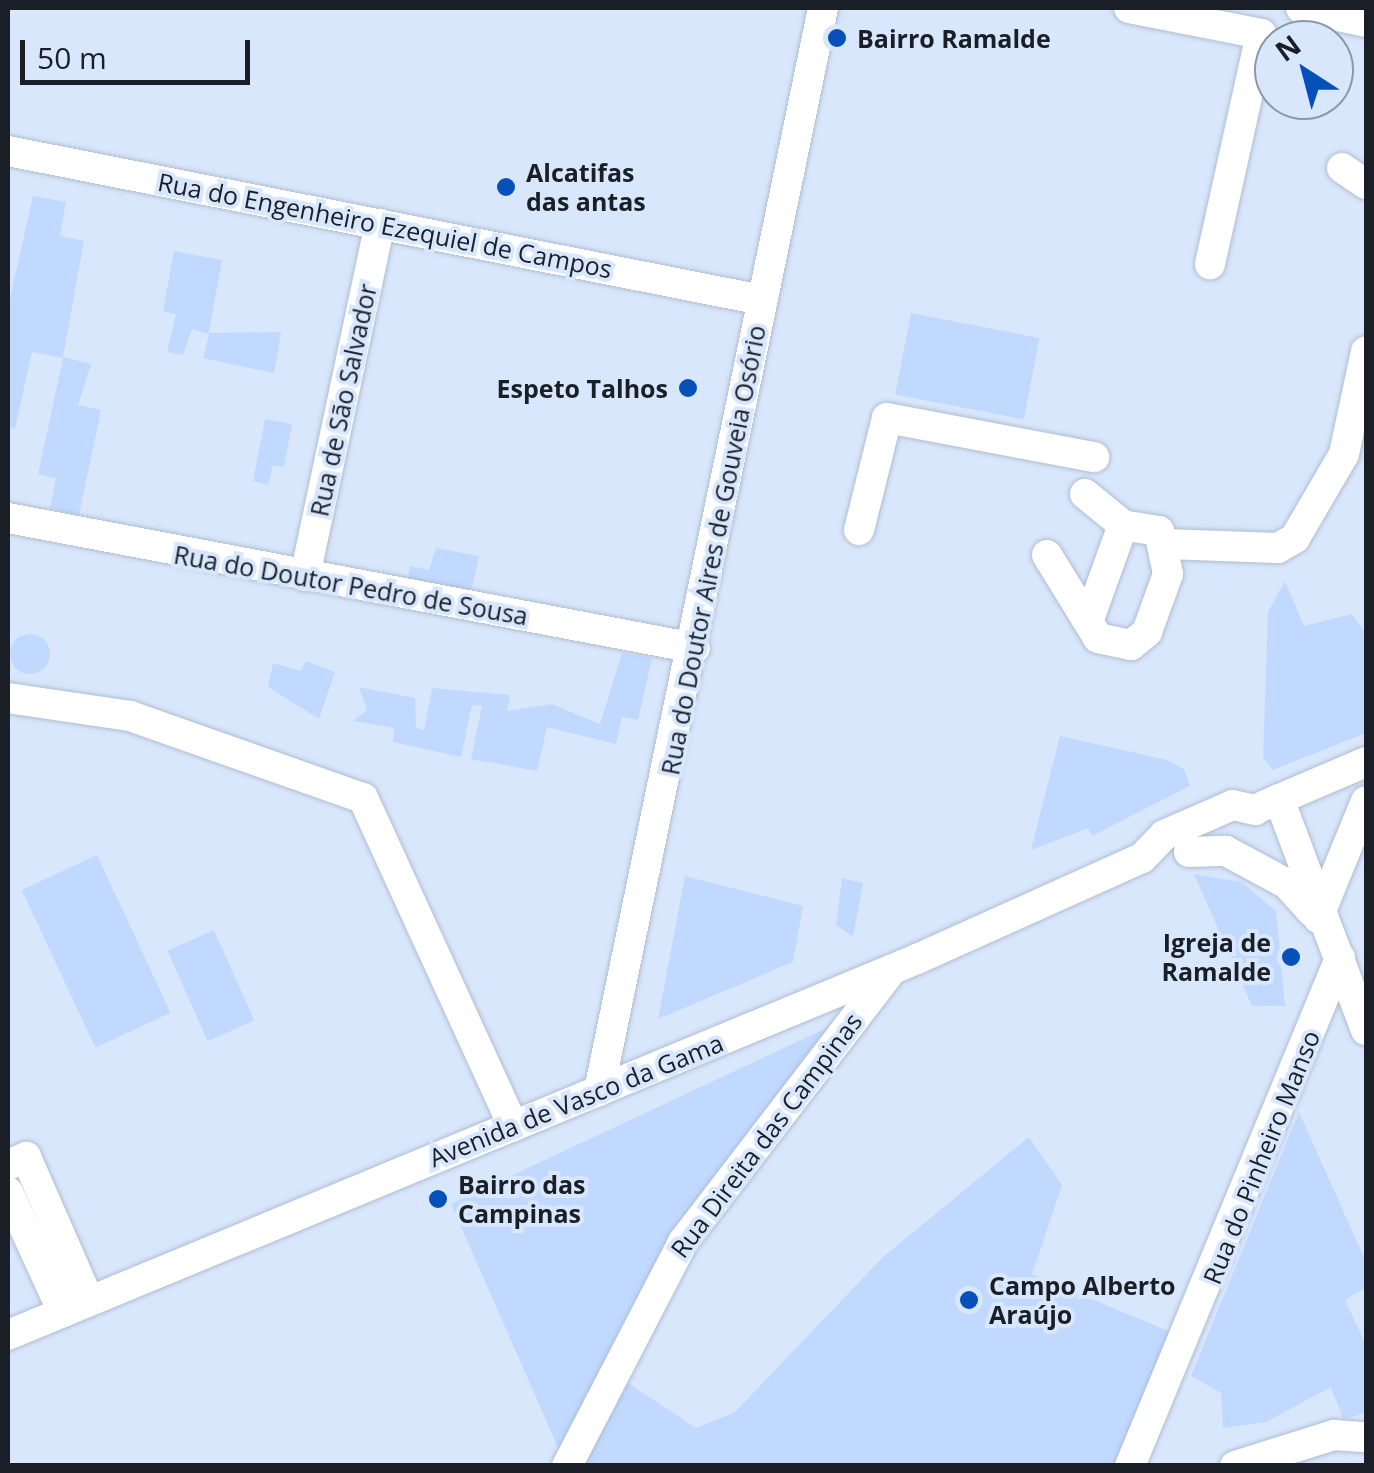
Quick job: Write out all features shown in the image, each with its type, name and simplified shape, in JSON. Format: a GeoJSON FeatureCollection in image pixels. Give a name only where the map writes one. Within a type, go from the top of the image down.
{"type":"FeatureCollection","features":[{"type":"Feature","properties":{"kind":"street","name":"Rua do Doutor Aires de Gouveia Osório"},"geometry":{"type":"LineString","coordinates":[[599,1091],[695,648],[823,8]]}},
{"type":"Feature","properties":{"kind":"street"},"geometry":{"type":"LineString","coordinates":[[1129,8],[1160,11],[1196,22],[1254,21]]}},
{"type":"Feature","properties":{"kind":"street"},"geometry":{"type":"LineString","coordinates":[[1301,8],[1366,22]]}},
{"type":"Feature","properties":{"kind":"street"},"geometry":{"type":"LineString","coordinates":[[1210,264],[1254,66]]}},
{"type":"Feature","properties":{"kind":"street","name":"Rua do Engenheiro Ezequiel de Campos"},"geometry":{"type":"LineString","coordinates":[[8,151],[762,300]]}},
{"type":"Feature","properties":{"kind":"street","name":"Rua de São Salvador"},"geometry":{"type":"LineString","coordinates":[[305,576],[380,224]]}},
{"type":"Feature","properties":{"kind":"street"},"geometry":{"type":"LineString","coordinates":[[1166,544],[1278,548],[1294,538],[1344,454],[1366,350]]}},
{"type":"Feature","properties":{"kind":"street"},"geometry":{"type":"LineString","coordinates":[[859,530],[886,418],[1094,457]]}},
{"type":"Feature","properties":{"kind":"street"},"geometry":{"type":"LineString","coordinates":[[1048,555],[1105,644],[1140,640],[1168,574],[1166,544],[1153,525],[1124,525],[1086,494]]}},
{"type":"Feature","properties":{"kind":"street","name":"Rua do Doutor Pedro de Sousa"},"geometry":{"type":"LineString","coordinates":[[8,518],[695,648]]}},
{"type":"Feature","properties":{"kind":"street"},"geometry":{"type":"LineString","coordinates":[[1090,619],[1124,525]]}},
{"type":"Feature","properties":{"kind":"street"},"geometry":{"type":"LineString","coordinates":[[8,698],[119,712],[362,798],[513,1126]]}},
{"type":"Feature","properties":{"kind":"street"},"geometry":{"type":"LineString","coordinates":[[1366,762],[1267,804],[1340,958],[1366,1030]]}},
{"type":"Feature","properties":{"kind":"street"},"geometry":{"type":"LineString","coordinates":[[1318,918],[1366,801]]}},
{"type":"Feature","properties":{"kind":"street","name":"Avenida de Vasco da Gama"},"geometry":{"type":"LineString","coordinates":[[8,1335],[892,970],[1142,858],[1189,852],[1244,828],[1267,804]]}},
{"type":"Feature","properties":{"kind":"street","name":"Avenida de Vasco da Gama"},"geometry":{"type":"LineString","coordinates":[[1142,858],[1164,835],[1234,805],[1267,804]]}},
{"type":"Feature","properties":{"kind":"street"},"geometry":{"type":"LineString","coordinates":[[1189,852],[1226,851],[1286,884],[1318,918]]}},
{"type":"Feature","properties":{"kind":"street","name":"Rua do Pinheiro Manso"},"geometry":{"type":"LineString","coordinates":[[1130,1466],[1340,958]]}},
{"type":"Feature","properties":{"kind":"street","name":"Rua Direita das Campinas"},"geometry":{"type":"LineString","coordinates":[[567,1466],[684,1242],[892,970]]}},
{"type":"Feature","properties":{"kind":"street"},"geometry":{"type":"LineString","coordinates":[[8,1166],[26,1158],[52,1254],[76,1306]]}},
{"type":"Feature","properties":{"kind":"street"},"geometry":{"type":"LineString","coordinates":[[8,1192],[52,1254]]}},
{"type":"Feature","properties":{"kind":"street"},"geometry":{"type":"LineString","coordinates":[[1236,1466],[1334,1436],[1366,1437]]}},
{"type":"Feature","properties":{"kind":"shaded area"},"geometry":{"type":"Polygon","coordinates":[[[33,196],[66,202],[60,236],[84,241],[63,357],[91,364],[78,405],[101,410],[79,515],[50,508],[56,478],[38,474],[63,358],[32,352],[15,429],[8,428],[8,307],[33,196]]]}},
{"type":"Feature","properties":{"kind":"shaded area"},"geometry":{"type":"Polygon","coordinates":[[[174,251],[222,260],[209,333],[281,332],[274,373],[203,358],[209,334],[192,329],[183,355],[167,352],[176,314],[163,311],[174,251]]]}},
{"type":"Feature","properties":{"kind":"shaded area"},"geometry":{"type":"Polygon","coordinates":[[[911,313],[1040,338],[1024,419],[895,394],[911,313]]]}},
{"type":"Feature","properties":{"kind":"shaded area"},"geometry":{"type":"Polygon","coordinates":[[[265,419],[292,424],[284,467],[273,465],[268,485],[253,481],[265,419]]]}},
{"type":"Feature","properties":{"kind":"shaded area"},"geometry":{"type":"Polygon","coordinates":[[[436,548],[479,556],[470,597],[407,584],[410,566],[429,570],[436,548]]]}},
{"type":"Feature","properties":{"kind":"shaded area"},"geometry":{"type":"Polygon","coordinates":[[[1285,581],[1304,626],[1352,614],[1366,634],[1366,733],[1273,770],[1263,757],[1268,612],[1285,581]]]}},
{"type":"Feature","properties":{"kind":"shaded area"},"geometry":{"type":"Polygon","coordinates":[[[30,634],[44,640],[50,654],[44,668],[30,674],[16,668],[10,654],[16,640],[30,634]]]}},
{"type":"Feature","properties":{"kind":"shaded area"},"geometry":{"type":"Polygon","coordinates":[[[622,653],[652,658],[638,720],[622,717],[616,744],[547,727],[537,771],[471,759],[482,706],[472,705],[461,757],[393,742],[394,728],[353,721],[367,710],[359,687],[415,698],[416,728],[424,730],[432,688],[510,695],[507,711],[552,704],[600,724],[622,653]]]}},
{"type":"Feature","properties":{"kind":"shaded area"},"geometry":{"type":"Polygon","coordinates":[[[306,661],[335,672],[319,719],[268,687],[273,663],[301,671],[306,661]]]}},
{"type":"Feature","properties":{"kind":"shaded area"},"geometry":{"type":"Polygon","coordinates":[[[1060,736],[1167,760],[1184,769],[1190,786],[1092,836],[1088,828],[1031,850],[1060,736]]]}},
{"type":"Feature","properties":{"kind":"shaded area"},"geometry":{"type":"Polygon","coordinates":[[[97,855],[171,1013],[95,1048],[22,890],[97,855]]]}},
{"type":"Feature","properties":{"kind":"shaded area"},"geometry":{"type":"Polygon","coordinates":[[[1194,874],[1241,882],[1276,911],[1285,1006],[1252,1006],[1194,874]]]}},
{"type":"Feature","properties":{"kind":"shaded area"},"geometry":{"type":"Polygon","coordinates":[[[685,876],[803,906],[793,962],[658,1019],[685,876]]]}},
{"type":"Feature","properties":{"kind":"shaded area"},"geometry":{"type":"Polygon","coordinates":[[[842,878],[863,883],[853,937],[836,925],[842,878]]]}},
{"type":"Feature","properties":{"kind":"shaded area"},"geometry":{"type":"Polygon","coordinates":[[[214,930],[254,1020],[208,1041],[167,951],[214,930]]]}},
{"type":"Feature","properties":{"kind":"shaded area"},"geometry":{"type":"Polygon","coordinates":[[[835,1024],[695,1205],[563,1459],[451,1204],[835,1024]]]}},
{"type":"Feature","properties":{"kind":"shaded area"},"geometry":{"type":"Polygon","coordinates":[[[1299,1112],[1366,1262],[1366,1287],[1345,1300],[1364,1341],[1366,1413],[1343,1419],[1331,1387],[1266,1422],[1223,1428],[1221,1393],[1191,1376],[1299,1112]]]}},
{"type":"Feature","properties":{"kind":"shaded area","name":"Campo Alberto Araújo"},"geometry":{"type":"Polygon","coordinates":[[[1029,1137],[1062,1185],[1032,1274],[1173,1333],[1116,1465],[583,1466],[622,1379],[696,1428],[735,1412],[883,1257],[1029,1137]]]}},
{"type":"Feature","properties":{"kind":"place","name":"Bairro Ramalde"},"geometry":{"type":"Point","coordinates":[837,38]}},
{"type":"Feature","properties":{"kind":"place","name":"Alcatifas das antas"},"geometry":{"type":"Point","coordinates":[506,187]}},
{"type":"Feature","properties":{"kind":"place","name":"Espeto Talhos"},"geometry":{"type":"Point","coordinates":[688,388]}},
{"type":"Feature","properties":{"kind":"place","name":"Igreja de Ramalde"},"geometry":{"type":"Point","coordinates":[1291,957]}},
{"type":"Feature","properties":{"kind":"place","name":"Bairro das Campinas"},"geometry":{"type":"Point","coordinates":[438,1199]}},
{"type":"Feature","properties":{"kind":"place","name":"Campo Alberto Araújo"},"geometry":{"type":"Point","coordinates":[969,1300]}}]}
